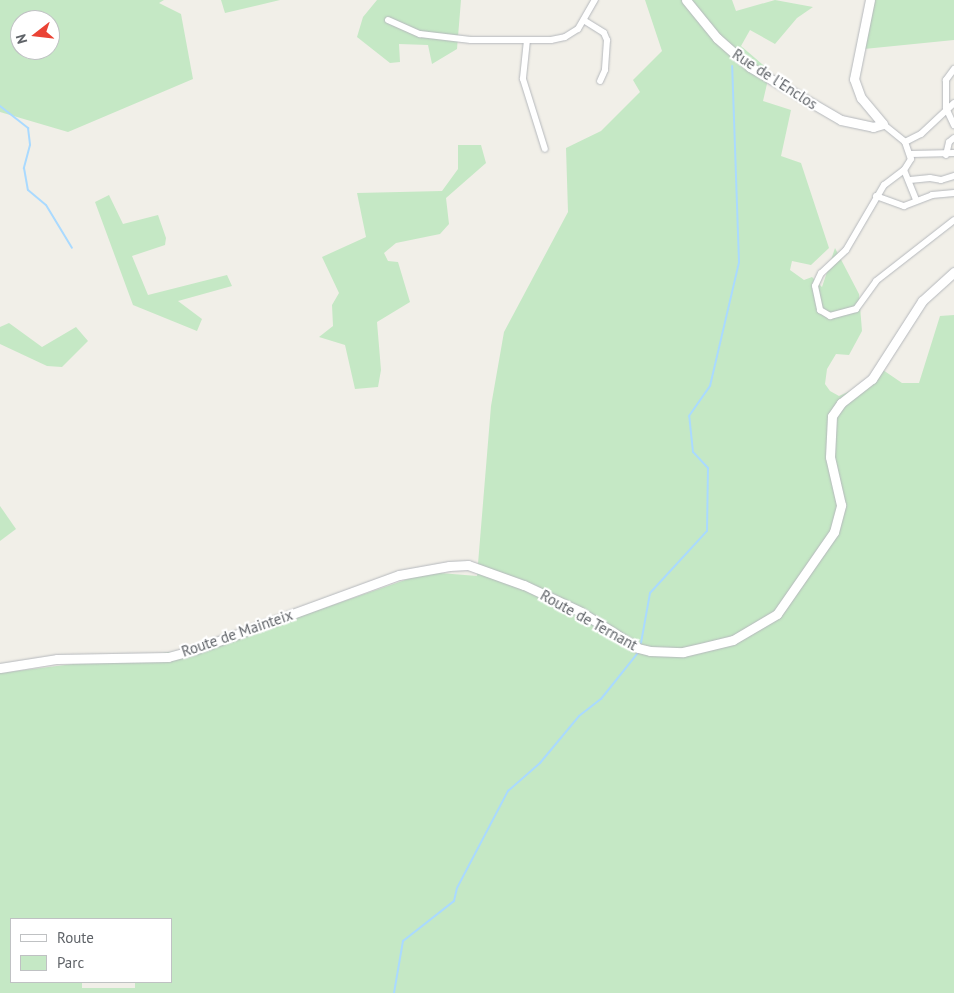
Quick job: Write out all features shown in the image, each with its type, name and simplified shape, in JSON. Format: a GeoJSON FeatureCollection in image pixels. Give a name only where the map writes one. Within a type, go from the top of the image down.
{"type":"FeatureCollection","features":[{"type":"Feature","properties":{"kind":"main road","name":"Rue de l'Enclos"},"geometry":{"type":"LineString","coordinates":[[686,0],[717,38],[750,67],[841,120],[864,126],[883,124]]}},
{"type":"Feature","properties":{"kind":"main road"},"geometry":{"type":"LineString","coordinates":[[870,0],[854,79],[861,98],[883,124]]}},
{"type":"Feature","properties":{"kind":"main road","name":"Route de Ternant"},"geometry":{"type":"LineString","coordinates":[[468,565],[524,585],[581,612],[638,648],[650,651],[683,652],[710,646],[733,640],[764,624],[790,599],[839,520],[841,505],[830,457],[832,416],[841,404],[872,379],[922,301],[954,272]]}},
{"type":"Feature","properties":{"kind":"main road","name":"Route de Mainteix"},"geometry":{"type":"LineString","coordinates":[[0,668],[57,658],[168,656],[194,650],[399,575],[431,567],[468,565]]}},
{"type":"Feature","properties":{"kind":"street"},"geometry":{"type":"LineString","coordinates":[[388,20],[420,34],[471,40],[527,40],[566,37],[585,21],[595,0]]}},
{"type":"Feature","properties":{"kind":"street"},"geometry":{"type":"LineString","coordinates":[[585,21],[604,33],[607,40],[605,70],[600,81]]}},
{"type":"Feature","properties":{"kind":"street"},"geometry":{"type":"LineString","coordinates":[[527,40],[523,79],[544,149]]}},
{"type":"Feature","properties":{"kind":"street"},"geometry":{"type":"LineString","coordinates":[[954,69],[946,80],[946,108],[954,125]]}},
{"type":"Feature","properties":{"kind":"street"},"geometry":{"type":"LineString","coordinates":[[905,142],[921,134],[946,108],[954,103]]}},
{"type":"Feature","properties":{"kind":"street"},"geometry":{"type":"LineString","coordinates":[[883,124],[905,142],[911,154]]}},
{"type":"Feature","properties":{"kind":"street"},"geometry":{"type":"LineString","coordinates":[[946,154],[949,142],[954,138]]}},
{"type":"Feature","properties":{"kind":"street"},"geometry":{"type":"LineString","coordinates":[[911,154],[954,153]]}},
{"type":"Feature","properties":{"kind":"street"},"geometry":{"type":"LineString","coordinates":[[911,154],[904,170],[884,185],[876,196],[846,250],[821,273],[815,286],[820,310],[830,316],[856,309],[876,281],[954,220]]}},
{"type":"Feature","properties":{"kind":"street"},"geometry":{"type":"LineString","coordinates":[[904,170],[910,180],[916,200]]}},
{"type":"Feature","properties":{"kind":"street"},"geometry":{"type":"LineString","coordinates":[[910,180],[930,178],[941,180],[954,176]]}},
{"type":"Feature","properties":{"kind":"street"},"geometry":{"type":"LineString","coordinates":[[876,196],[904,206],[916,200],[954,193]]}},
{"type":"Feature","properties":{"kind":"green space"},"geometry":{"type":"Polygon","coordinates":[[[0,0],[164,0],[159,3],[181,14],[193,79],[68,132],[0,112],[0,0]]]}},
{"type":"Feature","properties":{"kind":"green space"},"geometry":{"type":"Polygon","coordinates":[[[221,0],[280,0],[225,13],[221,0]]]}},
{"type":"Feature","properties":{"kind":"green space"},"geometry":{"type":"Polygon","coordinates":[[[377,0],[461,0],[457,49],[432,64],[428,45],[399,44],[400,62],[390,63],[357,37],[363,17],[377,0]]]}},
{"type":"Feature","properties":{"kind":"green space"},"geometry":{"type":"Polygon","coordinates":[[[645,0],[732,0],[736,11],[775,0],[813,7],[797,18],[775,44],[750,30],[741,46],[770,71],[763,101],[791,110],[781,156],[801,163],[829,248],[811,265],[792,261],[790,270],[804,280],[812,277],[822,287],[835,248],[859,294],[862,331],[849,355],[836,354],[827,369],[825,384],[830,391],[839,396],[859,387],[883,370],[902,383],[919,383],[940,316],[954,315],[954,993],[0,993],[0,673],[211,647],[428,572],[477,576],[491,406],[504,332],[568,212],[566,148],[601,131],[640,92],[633,80],[662,51],[645,0]]]}},
{"type":"Feature","properties":{"kind":"green space"},"geometry":{"type":"Polygon","coordinates":[[[875,0],[954,0],[954,40],[864,49],[875,0]]]}},
{"type":"Feature","properties":{"kind":"green space"},"geometry":{"type":"Polygon","coordinates":[[[458,145],[481,145],[486,163],[446,198],[449,224],[440,234],[396,243],[384,253],[388,261],[398,262],[410,302],[377,322],[381,370],[378,387],[355,389],[345,345],[319,337],[333,326],[332,305],[339,293],[322,257],[366,237],[357,193],[442,191],[458,169],[458,145]]]}},
{"type":"Feature","properties":{"kind":"green space"},"geometry":{"type":"Polygon","coordinates":[[[109,195],[123,224],[158,215],[166,238],[165,245],[132,256],[148,295],[227,275],[232,286],[178,301],[202,319],[197,331],[133,305],[95,202],[109,195]]]}},
{"type":"Feature","properties":{"kind":"green space"},"geometry":{"type":"Polygon","coordinates":[[[9,323],[42,347],[76,327],[88,341],[62,367],[47,366],[0,344],[0,327],[9,323]]]}},
{"type":"Feature","properties":{"kind":"green space"},"geometry":{"type":"Polygon","coordinates":[[[0,506],[16,529],[0,541],[0,506]]]}},
{"type":"Feature","properties":{"kind":"waterway"},"geometry":{"type":"LineString","coordinates":[[641,643],[650,593],[707,531],[708,468],[693,452],[689,416],[710,386],[739,262],[732,66]]}},
{"type":"Feature","properties":{"kind":"waterway"},"geometry":{"type":"LineString","coordinates":[[0,106],[28,128],[30,145],[24,168],[28,190],[46,205],[72,248]]}},
{"type":"Feature","properties":{"kind":"waterway"},"geometry":{"type":"LineString","coordinates":[[394,993],[403,941],[454,901],[457,888],[508,791],[540,763],[579,716],[601,699],[637,654]]}}]}
